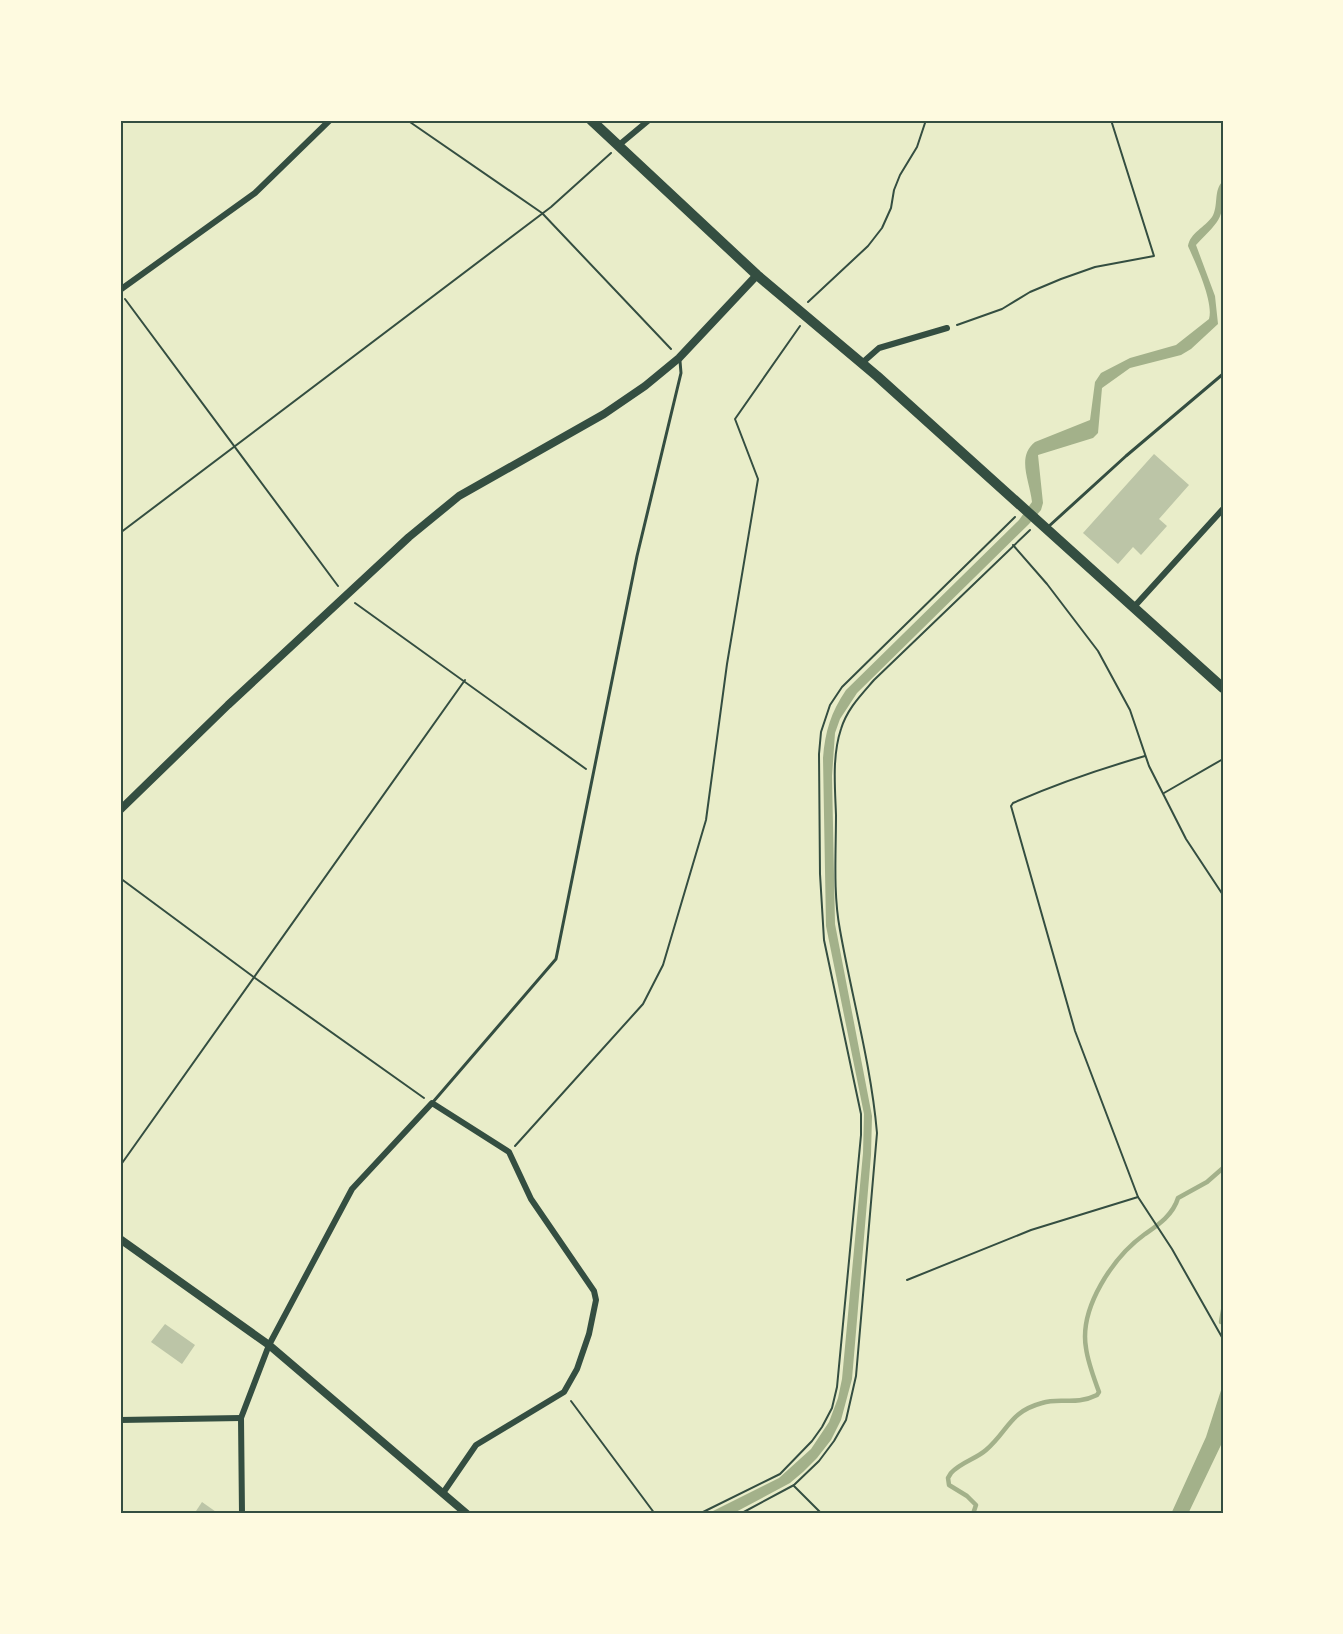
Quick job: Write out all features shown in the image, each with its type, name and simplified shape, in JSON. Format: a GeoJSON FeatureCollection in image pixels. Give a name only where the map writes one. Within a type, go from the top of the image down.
{"type":"FeatureCollection","features":[{"type":"Feature","properties":{"kind":"highway"},"geometry":{"type":"LineString","coordinates":[[591,120],[757,275],[862,363],[1020,513],[1042,525],[1223,688]]}},
{"type":"Feature","properties":{"kind":"street"},"geometry":{"type":"LineString","coordinates":[[120,291],[255,192],[330,120]]}},
{"type":"Feature","properties":{"kind":"street"},"geometry":{"type":"LineString","coordinates":[[619,145],[649,120]]}},
{"type":"Feature","properties":{"kind":"street"},"geometry":{"type":"LineString","coordinates":[[120,810],[344,595],[409,537],[459,496],[604,414],[645,386],[679,358],[757,275]]}},
{"type":"Feature","properties":{"kind":"street"},"geometry":{"type":"LineString","coordinates":[[862,363],[879,348],[947,328]]}},
{"type":"Feature","properties":{"kind":"street"},"geometry":{"type":"LineString","coordinates":[[1133,608],[1223,509]]}},
{"type":"Feature","properties":{"kind":"street"},"geometry":{"type":"LineString","coordinates":[[242,1514],[241,1418],[269,1345],[352,1189],[432,1103],[509,1152],[531,1199],[594,1291],[596,1300],[589,1334],[577,1369],[564,1392],[476,1445],[443,1493]]}},
{"type":"Feature","properties":{"kind":"street"},"geometry":{"type":"LineString","coordinates":[[120,1239],[269,1345],[467,1514]]}},
{"type":"Feature","properties":{"kind":"street"},"geometry":{"type":"LineString","coordinates":[[120,1420],[241,1418]]}},
{"type":"Feature","properties":{"kind":"lane"},"geometry":{"type":"LineString","coordinates":[[432,1103],[556,959],[637,556],[681,373],[679,358]]}},
{"type":"Feature","properties":{"kind":"lane"},"geometry":{"type":"LineString","coordinates":[[1042,525],[1223,374]]}},
{"type":"Feature","properties":{"kind":"path"},"geometry":{"type":"LineString","coordinates":[[407,120],[542,213],[679,358]]}},
{"type":"Feature","properties":{"kind":"path"},"geometry":{"type":"LineString","coordinates":[[509,1152],[643,1004],[663,965],[706,820],[727,664],[758,479],[735,419],[803,313],[868,246],[882,228],[891,208],[894,190],[900,175],[917,147],[926,120]]}},
{"type":"Feature","properties":{"kind":"path"},"geometry":{"type":"LineString","coordinates":[[947,328],[1002,309],[1030,292],[1095,267],[1154,256],[1112,120]]}},
{"type":"Feature","properties":{"kind":"path"},"geometry":{"type":"LineString","coordinates":[[120,533],[542,213],[619,145]]}},
{"type":"Feature","properties":{"kind":"path"},"geometry":{"type":"LineString","coordinates":[[120,291],[344,595],[593,774]]}},
{"type":"Feature","properties":{"kind":"path"},"geometry":{"type":"LineString","coordinates":[[699,1514],[780,1474],[812,1441],[822,1427],[832,1408],[837,1387],[861,1136],[861,1114],[824,930],[820,874],[819,754],[821,732],[830,705],[842,687],[1020,513]]}},
{"type":"Feature","properties":{"kind":"path"},"geometry":{"type":"LineString","coordinates":[[740,1514],[794,1485],[819,1461],[846,1420],[857,1365],[877,1133],[874,1095],[839,928],[836,746],[841,727],[852,706],[874,680],[1013,545],[1042,525]]}},
{"type":"Feature","properties":{"kind":"path"},"geometry":{"type":"LineString","coordinates":[[1013,545],[1054,593],[1098,651],[1130,710],[1145,756],[1186,839],[1223,895]]}},
{"type":"Feature","properties":{"kind":"path"},"geometry":{"type":"LineString","coordinates":[[120,1166],[465,680]]}},
{"type":"Feature","properties":{"kind":"path"},"geometry":{"type":"LineString","coordinates":[[1145,756],[1101,768],[1058,784],[1012,803],[1011,806],[1075,1031],[1138,1197],[1172,1249],[1223,1339]]}},
{"type":"Feature","properties":{"kind":"path"},"geometry":{"type":"LineString","coordinates":[[1164,793],[1223,759]]}},
{"type":"Feature","properties":{"kind":"path"},"geometry":{"type":"LineString","coordinates":[[120,878],[255,978],[432,1103]]}},
{"type":"Feature","properties":{"kind":"path"},"geometry":{"type":"LineString","coordinates":[[907,1280],[1031,1230],[1138,1197]]}},
{"type":"Feature","properties":{"kind":"path"},"geometry":{"type":"LineString","coordinates":[[564,1392],[656,1514]]}},
{"type":"Feature","properties":{"kind":"path"},"geometry":{"type":"LineString","coordinates":[[794,1485],[822,1514]]}},
{"type":"Feature","properties":{"kind":"shaded area"},"geometry":{"type":"Polygon","coordinates":[[[1223,181],[1223,204],[1220,217],[1196,245],[1215,296],[1218,324],[1191,349],[1181,355],[1130,368],[1102,388],[1098,433],[1093,438],[1038,455],[1043,503],[1041,510],[857,693],[840,719],[835,733],[832,776],[835,924],[872,1116],[871,1155],[852,1379],[841,1420],[831,1440],[803,1472],[790,1483],[732,1514],[707,1514],[779,1478],[811,1449],[829,1422],[842,1379],[863,1153],[864,1114],[826,926],[823,758],[827,731],[833,714],[846,690],[1019,520],[1032,502],[1025,462],[1029,448],[1035,442],[1090,420],[1095,382],[1101,373],[1130,358],[1176,345],[1209,319],[1209,303],[1188,246],[1192,237],[1212,217],[1218,189],[1223,181]]]}},
{"type":"Feature","properties":{"kind":"shaded area"},"geometry":{"type":"Polygon","coordinates":[[[1223,1384],[1221,1445],[1188,1514],[1171,1514],[1206,1437],[1223,1384]]]}},
{"type":"Feature","properties":{"kind":"building"},"geometry":{"type":"Polygon","coordinates":[[[1154,454],[1189,485],[1159,519],[1167,526],[1141,555],[1133,547],[1118,564],[1083,533],[1154,454]]]}},
{"type":"Feature","properties":{"kind":"building"},"geometry":{"type":"Polygon","coordinates":[[[165,1324],[195,1345],[182,1364],[151,1342],[165,1324]]]}},
{"type":"Feature","properties":{"kind":"building"},"geometry":{"type":"Polygon","coordinates":[[[202,1502],[219,1514],[194,1514],[202,1502]]]}},
{"type":"Feature","properties":{"kind":"waterway"},"geometry":{"type":"LineString","coordinates":[[973,1514],[976,1505],[967,1496],[949,1485],[948,1478],[951,1473],[986,1450],[1010,1422],[1023,1411],[1049,1401],[1075,1401],[1097,1395],[1099,1392],[1088,1359],[1085,1333],[1093,1300],[1101,1285],[1121,1256],[1169,1214],[1178,1198],[1207,1182],[1223,1168]]}},
{"type":"Feature","properties":{"kind":"waterway"},"geometry":{"type":"LineString","coordinates":[[1221,1322],[1223,1310]]}}]}
